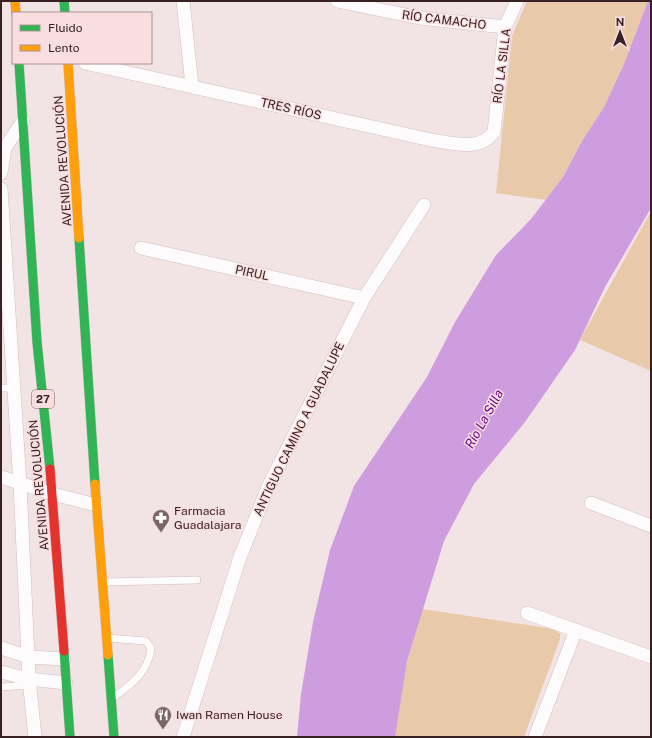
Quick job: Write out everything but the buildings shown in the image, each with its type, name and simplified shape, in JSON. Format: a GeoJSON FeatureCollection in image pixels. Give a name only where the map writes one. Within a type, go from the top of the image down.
{"type":"FeatureCollection","features":[{"type":"Feature","properties":{"kind":"main road"},"geometry":{"type":"LineString","coordinates":[[15,1],[16,12]]}},
{"type":"Feature","properties":{"kind":"main road"},"geometry":{"type":"LineString","coordinates":[[64,1],[65,12]]}},
{"type":"Feature","properties":{"kind":"main road","name":"AVENIDA REVOLUCIÓN"},"geometry":{"type":"LineString","coordinates":[[19,64],[37,342],[53,494],[70,737]]}},
{"type":"Feature","properties":{"kind":"main road","name":"AVENIDA REVOLUCIÓN"},"geometry":{"type":"LineString","coordinates":[[68,64],[96,505],[114,737]]}},
{"type":"Feature","properties":{"kind":"street"},"geometry":{"type":"LineString","coordinates":[[183,1],[192,86]]}},
{"type":"Feature","properties":{"kind":"street","name":"RÍO CAMACHO"},"geometry":{"type":"LineString","coordinates":[[337,1],[420,18],[505,27]]}},
{"type":"Feature","properties":{"kind":"street","name":"RÍO LA SILLA"},"geometry":{"type":"LineString","coordinates":[[494,132],[505,27],[517,1]]}},
{"type":"Feature","properties":{"kind":"street","name":"TRES RÍOS"},"geometry":{"type":"LineString","coordinates":[[90,64],[431,140],[470,145],[482,143],[494,132]]}},
{"type":"Feature","properties":{"kind":"street"},"geometry":{"type":"LineString","coordinates":[[1,173],[3,148],[23,121]]}},
{"type":"Feature","properties":{"kind":"street"},"geometry":{"type":"LineString","coordinates":[[1,189],[7,388],[20,484],[30,682],[35,737]]}},
{"type":"Feature","properties":{"kind":"street","name":"ANTIGUO CAMINO A GUADALUPE"},"geometry":{"type":"LineString","coordinates":[[183,737],[243,550],[269,485],[364,298],[424,205]]}},
{"type":"Feature","properties":{"kind":"street","name":"PIRUL"},"geometry":{"type":"LineString","coordinates":[[141,248],[364,298]]}},
{"type":"Feature","properties":{"kind":"street"},"geometry":{"type":"LineString","coordinates":[[1,477],[53,494],[96,505]]}},
{"type":"Feature","properties":{"kind":"street"},"geometry":{"type":"LineString","coordinates":[[591,503],[651,526]]}},
{"type":"Feature","properties":{"kind":"street"},"geometry":{"type":"LineString","coordinates":[[527,612],[651,658]]}},
{"type":"Feature","properties":{"kind":"street"},"geometry":{"type":"LineString","coordinates":[[535,737],[576,630]]}},
{"type":"Feature","properties":{"kind":"street"},"geometry":{"type":"LineString","coordinates":[[1,648],[29,656],[64,660]]}},
{"type":"Feature","properties":{"kind":"street"},"geometry":{"type":"LineString","coordinates":[[1,672],[30,682],[66,683]]}},
{"type":"Feature","properties":{"kind":"lane"},"geometry":{"type":"LineString","coordinates":[[102,582],[197,580]]}},
{"type":"Feature","properties":{"kind":"lane"},"geometry":{"type":"LineString","coordinates":[[106,638],[146,641],[151,648],[146,664],[139,677],[130,686],[110,700]]}},
{"type":"Feature","properties":{"kind":"lane"},"geometry":{"type":"LineString","coordinates":[[1,687],[30,682]]}},
{"type":"Feature","properties":{"kind":"shaded area"},"geometry":{"type":"Polygon","coordinates":[[[527,1],[648,1],[624,64],[604,107],[582,141],[563,177],[546,200],[496,193],[512,36],[527,1]]]}},
{"type":"Feature","properties":{"kind":"shaded area"},"geometry":{"type":"Polygon","coordinates":[[[651,211],[651,371],[580,340],[651,211]]]}},
{"type":"Feature","properties":{"kind":"shaded area"},"geometry":{"type":"Polygon","coordinates":[[[422,609],[554,629],[560,634],[560,639],[524,737],[393,737],[407,661],[422,609]]]}},
{"type":"Feature","properties":{"kind":"water","name":"Río La Silla"},"geometry":{"type":"Polygon","coordinates":[[[648,1],[651,1],[651,208],[605,287],[575,350],[525,422],[474,484],[444,541],[407,661],[395,737],[297,737],[301,694],[313,622],[330,550],[354,486],[427,377],[455,322],[496,255],[531,219],[563,177],[582,141],[604,107],[624,64],[648,1]]]}},
{"type":"Feature","properties":{"kind":"traffic: fast"},"geometry":{"type":"LineString","coordinates":[[64,1],[65,12]]}},
{"type":"Feature","properties":{"kind":"traffic: fast"},"geometry":{"type":"LineString","coordinates":[[19,64],[37,342],[50,469]]}},
{"type":"Feature","properties":{"kind":"traffic: fast"},"geometry":{"type":"LineString","coordinates":[[79,238],[95,484]]}},
{"type":"Feature","properties":{"kind":"traffic: fast"},"geometry":{"type":"LineString","coordinates":[[64,651],[70,737]]}},
{"type":"Feature","properties":{"kind":"traffic: fast"},"geometry":{"type":"LineString","coordinates":[[108,655],[114,737]]}},
{"type":"Feature","properties":{"kind":"traffic: slow"},"geometry":{"type":"LineString","coordinates":[[15,1],[16,12]]}},
{"type":"Feature","properties":{"kind":"traffic: slow"},"geometry":{"type":"LineString","coordinates":[[68,64],[79,238]]}},
{"type":"Feature","properties":{"kind":"traffic: slow"},"geometry":{"type":"LineString","coordinates":[[95,484],[108,655]]}},
{"type":"Feature","properties":{"kind":"traffic: jam"},"geometry":{"type":"LineString","coordinates":[[50,469],[64,651]]}},
{"type":"Feature","properties":{"kind":"place","name":"Farmacia Guadalajara"},"geometry":{"type":"Point","coordinates":[161,533]}},
{"type":"Feature","properties":{"kind":"place","name":"Iwan Ramen House"},"geometry":{"type":"Point","coordinates":[163,730]}}]}
